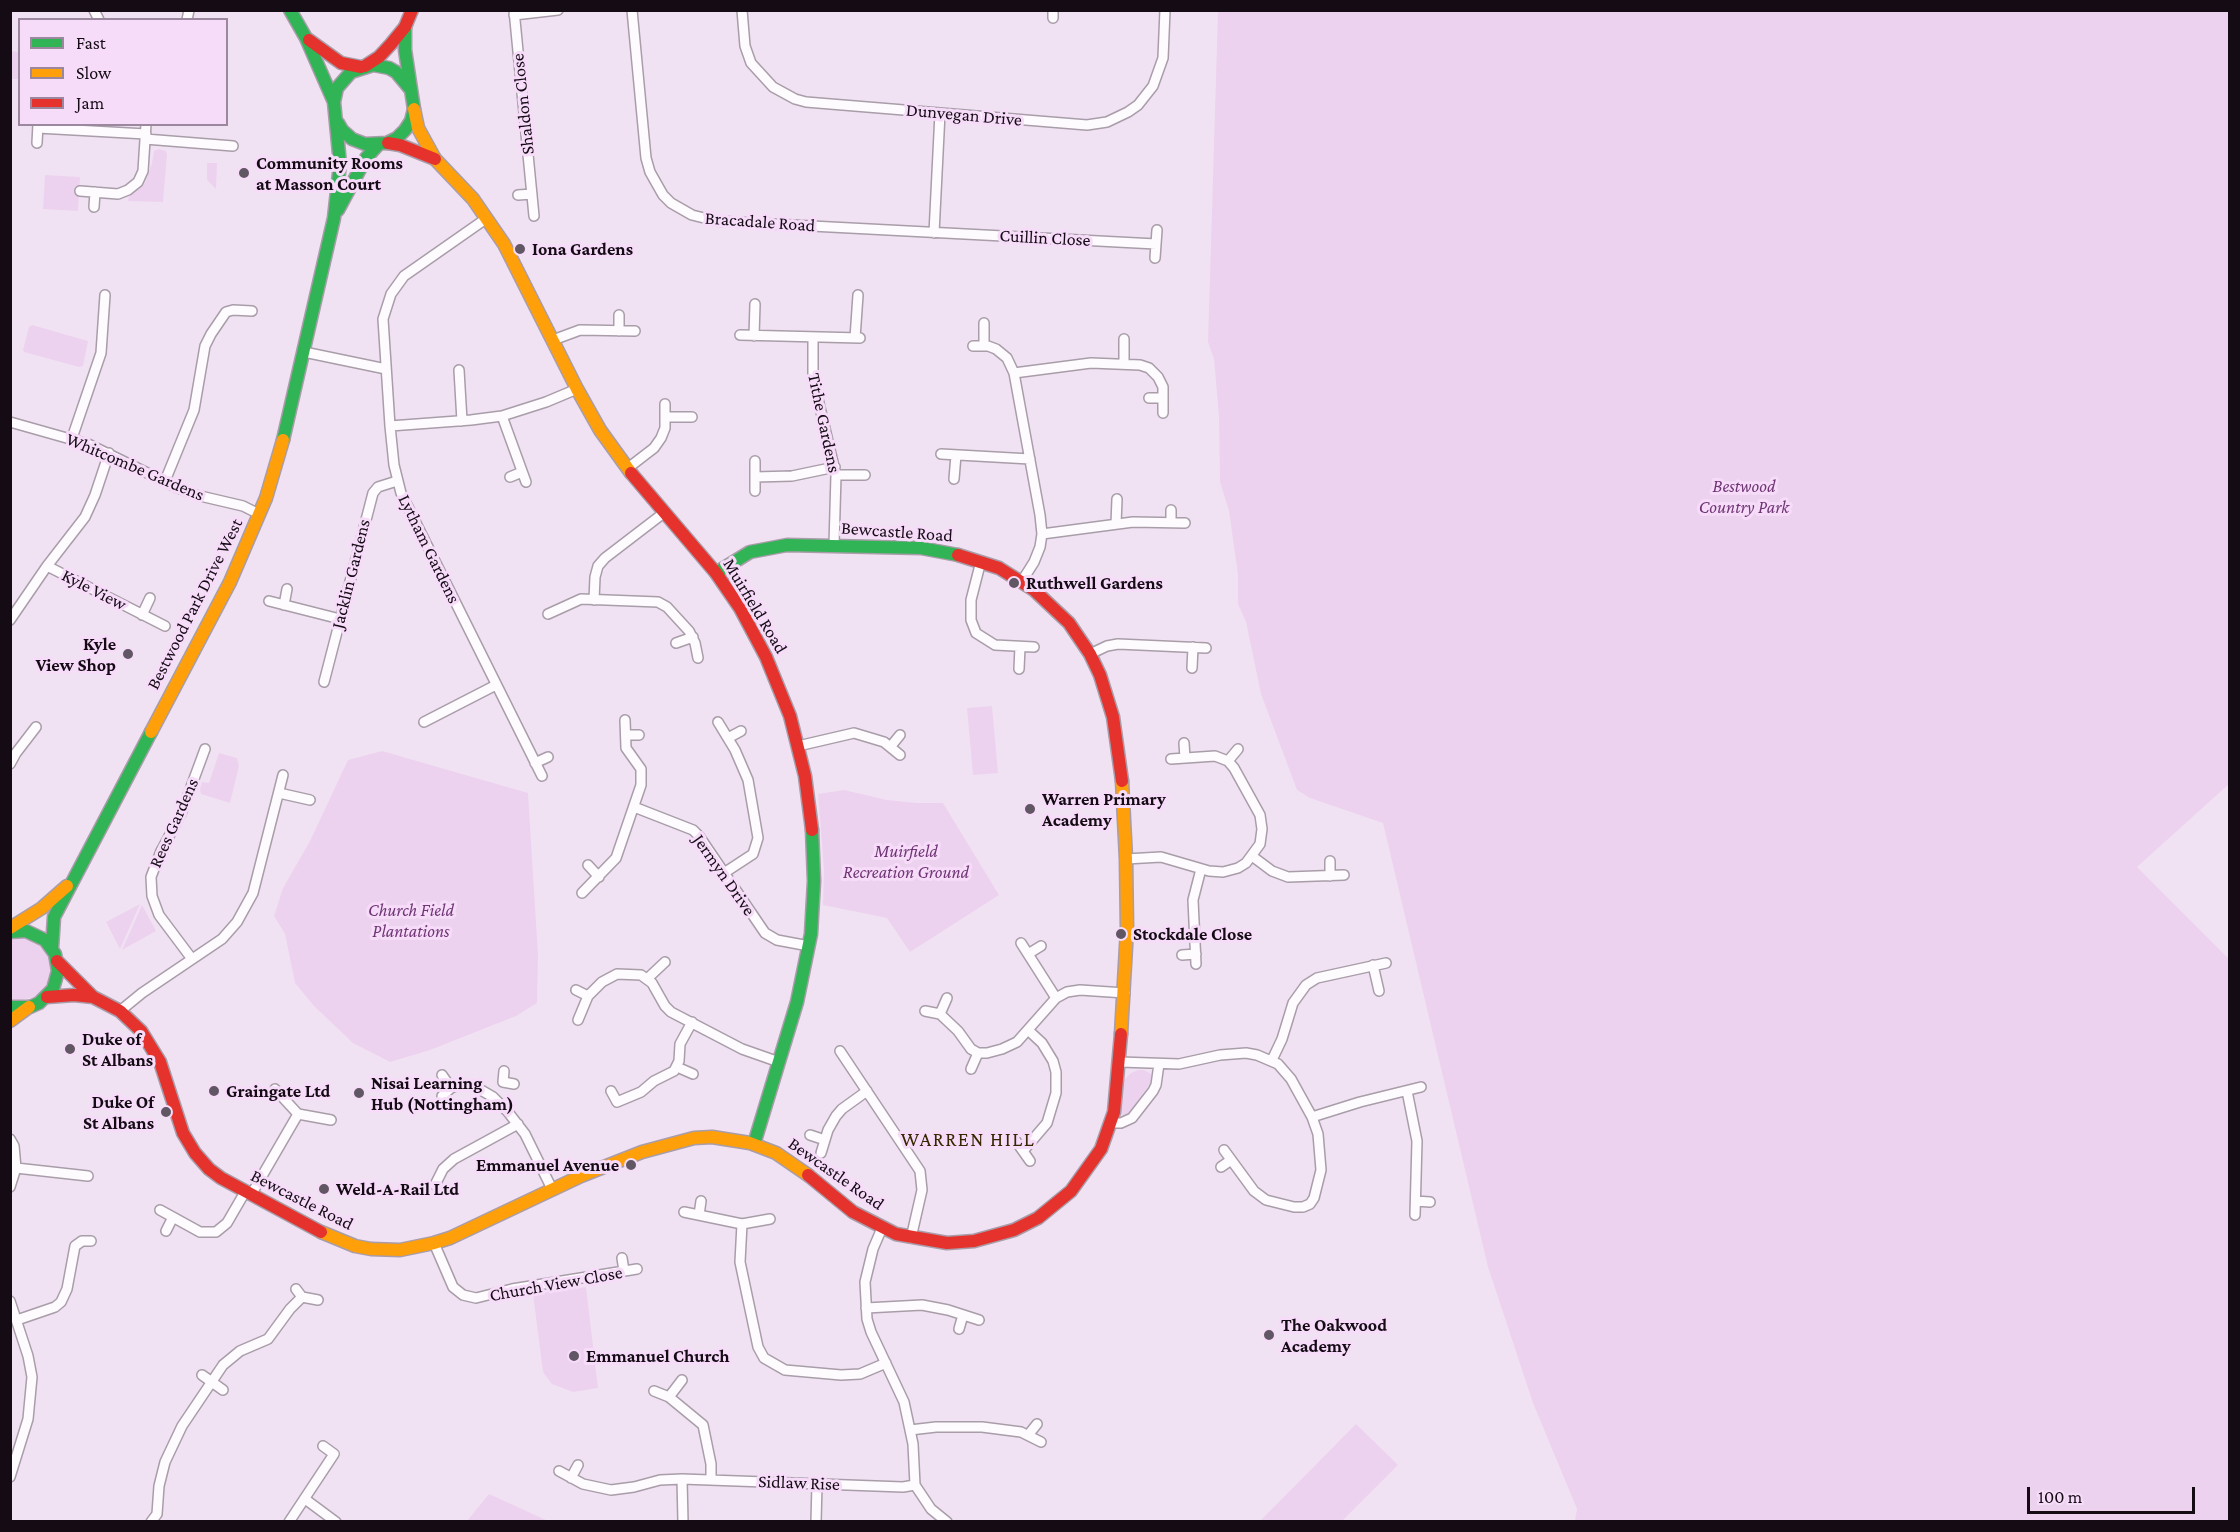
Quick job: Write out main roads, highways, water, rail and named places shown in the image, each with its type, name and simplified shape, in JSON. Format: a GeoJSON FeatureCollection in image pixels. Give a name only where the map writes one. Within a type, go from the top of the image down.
{"type":"FeatureCollection","features":[{"type":"Feature","properties":{"kind":"place","name":"Community Rooms at Masson Court"},"geometry":{"type":"Point","coordinates":[244,173]}},
{"type":"Feature","properties":{"kind":"place","name":"Iona Gardens"},"geometry":{"type":"Point","coordinates":[520,249]}},
{"type":"Feature","properties":{"kind":"place","name":"Ruthwell Gardens"},"geometry":{"type":"Point","coordinates":[1014,583]}},
{"type":"Feature","properties":{"kind":"place","name":"Kyle View Shop"},"geometry":{"type":"Point","coordinates":[128,654]}},
{"type":"Feature","properties":{"kind":"place","name":"Warren Primary Academy"},"geometry":{"type":"Point","coordinates":[1030,809]}},
{"type":"Feature","properties":{"kind":"place","name":"Stockdale Close"},"geometry":{"type":"Point","coordinates":[1121,934]}},
{"type":"Feature","properties":{"kind":"place","name":"Duke of St Albans"},"geometry":{"type":"Point","coordinates":[70,1049]}},
{"type":"Feature","properties":{"kind":"place","name":"Graingate Ltd"},"geometry":{"type":"Point","coordinates":[214,1091]}},
{"type":"Feature","properties":{"kind":"place","name":"Nisai Learning Hub (Nottingham)"},"geometry":{"type":"Point","coordinates":[359,1093]}},
{"type":"Feature","properties":{"kind":"place","name":"Duke Of St Albans"},"geometry":{"type":"Point","coordinates":[166,1112]}},
{"type":"Feature","properties":{"kind":"place","name":"Emmanuel Avenue"},"geometry":{"type":"Point","coordinates":[631,1165]}},
{"type":"Feature","properties":{"kind":"place","name":"Weld-A-Rail Ltd"},"geometry":{"type":"Point","coordinates":[324,1189]}},
{"type":"Feature","properties":{"kind":"place","name":"The Oakwood Academy"},"geometry":{"type":"Point","coordinates":[1269,1335]}},
{"type":"Feature","properties":{"kind":"place","name":"Emmanuel Church"},"geometry":{"type":"Point","coordinates":[574,1356]}},
{"type":"Feature","properties":{"kind":"district","name":"WARREN HILL"},"geometry":{"type":"Point","coordinates":[968,1140]}},
{"type":"Feature","properties":{"kind":"park label","name":"Bestwood Country Park"},"geometry":{"type":"Point","coordinates":[1744,496]}},
{"type":"Feature","properties":{"kind":"park label","name":"Muirfield Recreation Ground"},"geometry":{"type":"Point","coordinates":[906,861]}},
{"type":"Feature","properties":{"kind":"park label","name":"Church Field Plantations"},"geometry":{"type":"Point","coordinates":[411,920]}}]}
